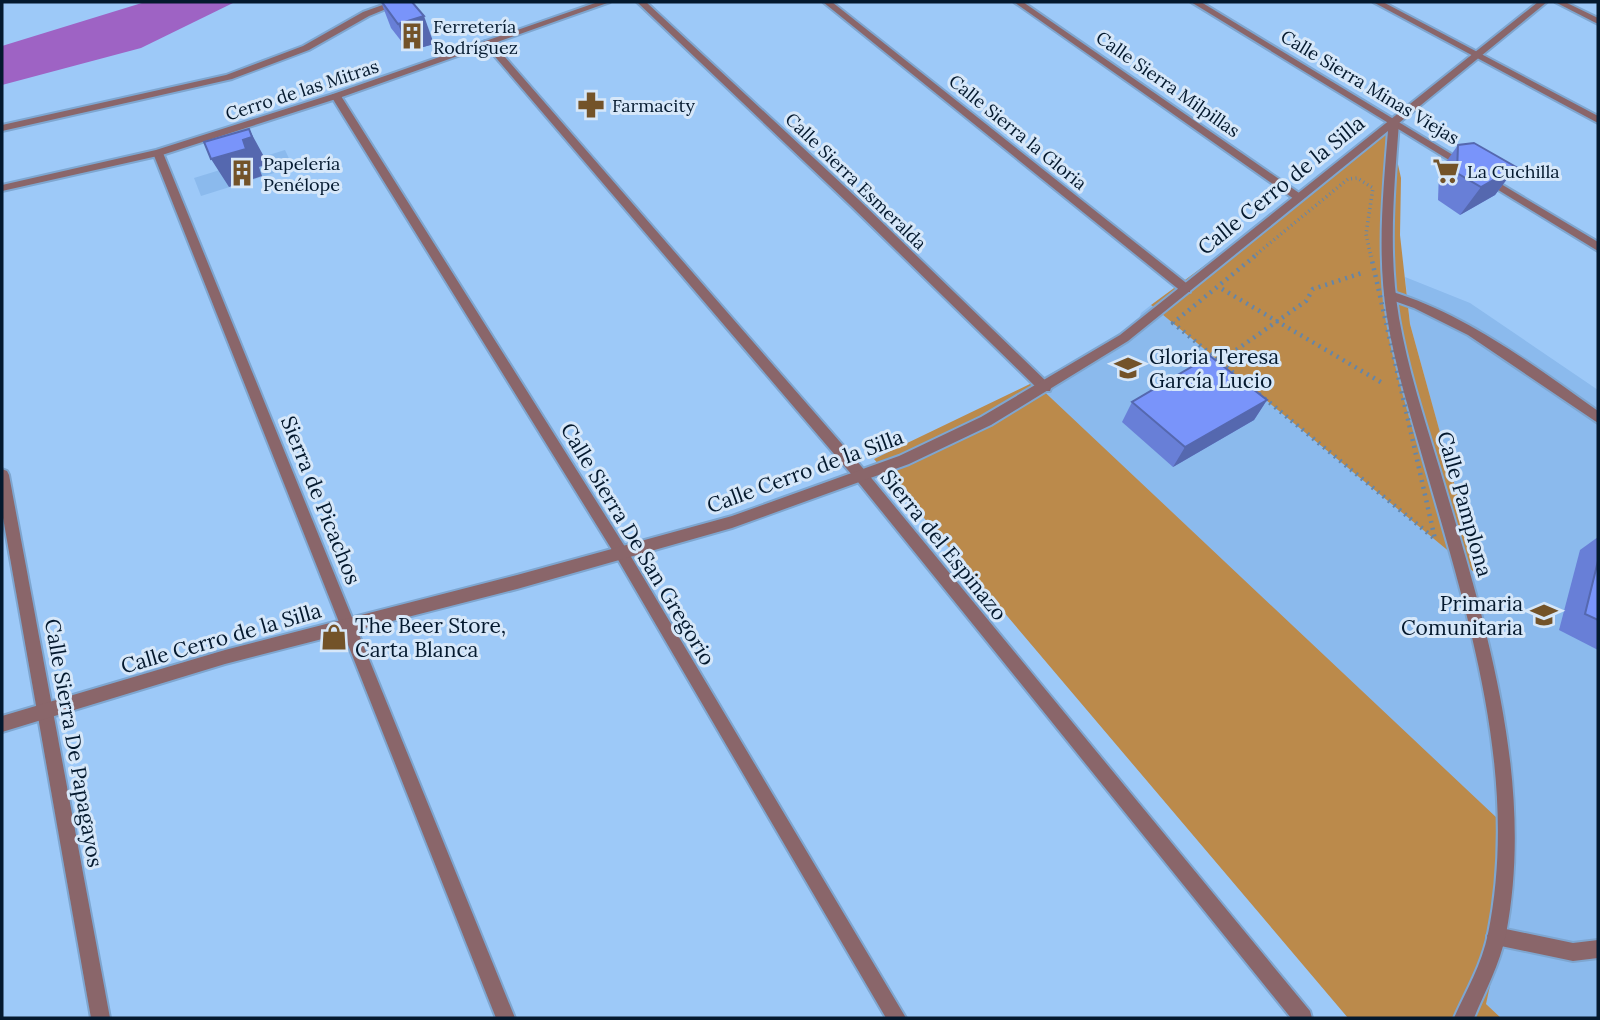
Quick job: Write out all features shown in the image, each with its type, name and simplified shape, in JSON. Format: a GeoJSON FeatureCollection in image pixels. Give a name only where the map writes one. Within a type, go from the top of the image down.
{"type":"FeatureCollection","features":[{"type":"Feature","properties":{"kind":"street"},"geometry":{"type":"LineString","coordinates":[[2,128],[229,77],[306,48],[366,14],[399,2]]}},
{"type":"Feature","properties":{"kind":"street","name":"Cerro de las Mitras"},"geometry":{"type":"LineString","coordinates":[[2,188],[158,153],[336,96],[606,2]]}},
{"type":"Feature","properties":{"kind":"street","name":"Calle Sierra Esmeralda"},"geometry":{"type":"LineString","coordinates":[[641,2],[854,202],[1045,388]]}},
{"type":"Feature","properties":{"kind":"street","name":"Calle Sierra la Gloria"},"geometry":{"type":"LineString","coordinates":[[827,2],[1186,289]]}},
{"type":"Feature","properties":{"kind":"street","name":"Calle Sierra Milpillas"},"geometry":{"type":"LineString","coordinates":[[1018,2],[1298,197]]}},
{"type":"Feature","properties":{"kind":"street","name":"Calle Sierra Minas Viejas"},"geometry":{"type":"LineString","coordinates":[[1195,2],[1598,247]]}},
{"type":"Feature","properties":{"kind":"street"},"geometry":{"type":"LineString","coordinates":[[1377,2],[1598,120]]}},
{"type":"Feature","properties":{"kind":"street","name":"Calle Cerro de la Silla"},"geometry":{"type":"LineString","coordinates":[[2,724],[349,624],[622,554],[732,522],[863,478],[986,421],[1045,388],[1124,338],[1543,2]]}},
{"type":"Feature","properties":{"kind":"street"},"geometry":{"type":"LineString","coordinates":[[1559,2],[1598,21]]}},
{"type":"Feature","properties":{"kind":"street","name":"Sierra del Espinazo"},"geometry":{"type":"LineString","coordinates":[[488,43],[863,478],[1303,1018]]}},
{"type":"Feature","properties":{"kind":"street","name":"Calle Sierra De San Gregorio"},"geometry":{"type":"LineString","coordinates":[[336,96],[622,554],[897,1018]]}},
{"type":"Feature","properties":{"kind":"street","name":"Calle Pamplona"},"geometry":{"type":"LineString","coordinates":[[1394,121],[1388,211],[1390,295],[1420,426],[1470,596],[1494,701],[1503,789],[1504,867],[1496,936],[1464,1018]]}},
{"type":"Feature","properties":{"kind":"street","name":"Sierra de Picachos"},"geometry":{"type":"LineString","coordinates":[[158,153],[506,1018]]}},
{"type":"Feature","properties":{"kind":"street"},"geometry":{"type":"LineString","coordinates":[[1390,295],[1427,306],[1457,321],[1598,418]]}},
{"type":"Feature","properties":{"kind":"street","name":"Calle Sierra De Papagayos"},"geometry":{"type":"LineString","coordinates":[[2,475],[101,1018]]}},
{"type":"Feature","properties":{"kind":"street"},"geometry":{"type":"LineString","coordinates":[[1496,936],[1573,952],[1598,949]]}},
{"type":"Feature","properties":{"kind":"path"},"geometry":{"type":"LineString","coordinates":[[1348,178],[1367,182],[1373,188],[1366,234],[1374,268],[1435,539],[1173,323],[1348,178]]}},
{"type":"Feature","properties":{"kind":"path"},"geometry":{"type":"LineString","coordinates":[[1219,362],[1306,301],[1306,293],[1312,286],[1348,279],[1374,268]]}},
{"type":"Feature","properties":{"kind":"path"},"geometry":{"type":"LineString","coordinates":[[1218,287],[1402,395]]}},
{"type":"Feature","properties":{"kind":"shaded area"},"geometry":{"type":"Polygon","coordinates":[[[145,2],[235,2],[141,48],[2,85],[2,46],[145,2]]]}},
{"type":"Feature","properties":{"kind":"shaded area"},"geometry":{"type":"Polygon","coordinates":[[[1390,129],[1401,178],[1400,235],[1410,324],[1480,577],[1151,305],[1390,129]]]}},
{"type":"Feature","properties":{"kind":"shaded area"},"geometry":{"type":"Polygon","coordinates":[[[285,150],[293,167],[201,196],[194,178],[285,150]]]}},
{"type":"Feature","properties":{"kind":"shaded area"},"geometry":{"type":"Polygon","coordinates":[[[1405,277],[1470,303],[1598,390],[1598,1018],[1501,1018],[1486,1004],[1034,382],[1057,370],[1084,368],[1133,336],[1141,313],[1151,305],[1479,575],[1410,324],[1405,277]]]}},
{"type":"Feature","properties":{"kind":"shaded area"},"geometry":{"type":"Polygon","coordinates":[[[1034,382],[1515,835],[1514,875],[1486,1004],[1501,1018],[1348,1018],[874,459],[1034,382]]]}},
{"type":"Feature","properties":{"kind":"building"},"geometry":{"type":"Polygon","coordinates":[[[382,2],[412,2],[424,16],[398,24],[382,2]]]}},
{"type":"Feature","properties":{"kind":"building"},"geometry":{"type":"Polygon","coordinates":[[[249,129],[252,137],[243,140],[246,149],[211,159],[204,142],[249,129]]]}},
{"type":"Feature","properties":{"kind":"building"},"geometry":{"type":"Polygon","coordinates":[[[1474,143],[1516,167],[1481,187],[1457,173],[1458,145],[1474,143]]]}},
{"type":"Feature","properties":{"kind":"building"},"geometry":{"type":"Polygon","coordinates":[[[1210,356],[1267,400],[1185,447],[1132,402],[1210,356]]]}},
{"type":"Feature","properties":{"kind":"building"},"geometry":{"type":"Polygon","coordinates":[[[1598,561],[1598,620],[1585,614],[1598,561]]]}},
{"type":"Feature","properties":{"kind":"place","name":"Ferretería Rodríguez"},"geometry":{"type":"Point","coordinates":[412,36]}},
{"type":"Feature","properties":{"kind":"place","name":"Farmacity"},"geometry":{"type":"Point","coordinates":[591,105]}},
{"type":"Feature","properties":{"kind":"place","name":"La Cuchilla"},"geometry":{"type":"Point","coordinates":[1446,171]}},
{"type":"Feature","properties":{"kind":"place","name":"Papelería Penélope"},"geometry":{"type":"Point","coordinates":[242,173]}},
{"type":"Feature","properties":{"kind":"place","name":"Gloria Teresa García Lucio"},"geometry":{"type":"Point","coordinates":[1128,368]}},
{"type":"Feature","properties":{"kind":"place","name":"Primaria Comunitaria"},"geometry":{"type":"Point","coordinates":[1544,615]}},
{"type":"Feature","properties":{"kind":"place","name":"The Beer Store, Carta Blanca"},"geometry":{"type":"Point","coordinates":[334,637]}}]}
